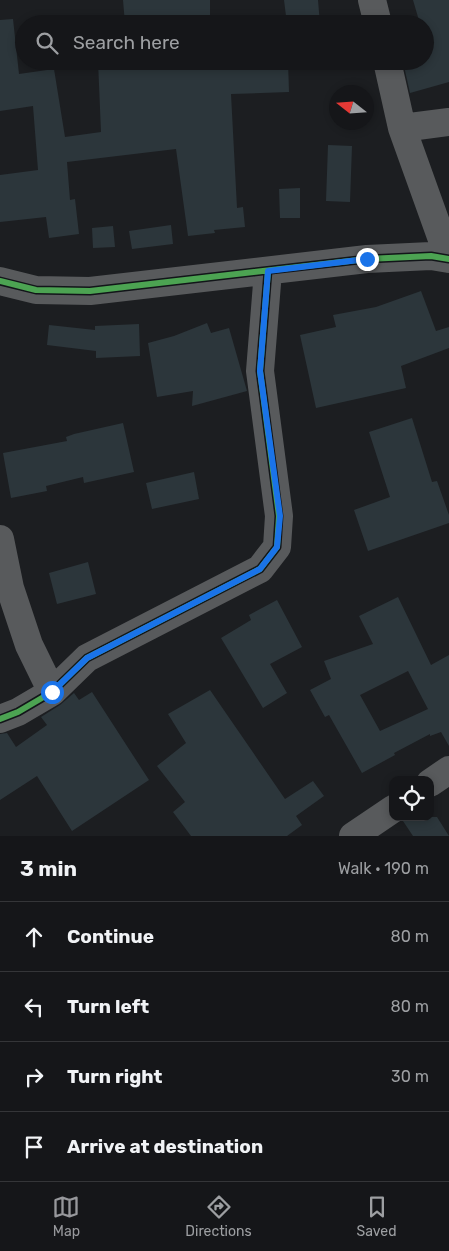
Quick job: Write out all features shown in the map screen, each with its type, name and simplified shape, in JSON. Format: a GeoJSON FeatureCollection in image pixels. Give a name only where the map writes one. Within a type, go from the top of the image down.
{"type":"FeatureCollection","features":[{"type":"Feature","properties":{"kind":"street"},"geometry":{"type":"LineString","coordinates":[[372,0],[376,15]]}},
{"type":"Feature","properties":{"kind":"street"},"geometry":{"type":"LineString","coordinates":[[0,281],[36,290],[90,291],[367,259],[431,256],[449,259],[402,128],[389,70]]}},
{"type":"Feature","properties":{"kind":"street"},"geometry":{"type":"LineString","coordinates":[[402,128],[449,122]]}},
{"type":"Feature","properties":{"kind":"street"},"geometry":{"type":"LineString","coordinates":[[0,719],[18,712],[52,692],[87,658],[260,569],[277,547],[280,516],[260,371],[268,271]]}},
{"type":"Feature","properties":{"kind":"street"},"geometry":{"type":"LineString","coordinates":[[0,539],[10,588],[29,646],[52,692]]}},
{"type":"Feature","properties":{"kind":"street"},"geometry":{"type":"LineString","coordinates":[[434,780],[449,770]]}},
{"type":"Feature","properties":{"kind":"street"},"geometry":{"type":"LineString","coordinates":[[361,834],[389,812]]}},
{"type":"Feature","properties":{"kind":"building"},"geometry":{"type":"Polygon","coordinates":[[[123,0],[210,0],[210,15],[124,15],[123,0]]]}},
{"type":"Feature","properties":{"kind":"building"},"geometry":{"type":"Polygon","coordinates":[[[284,0],[318,0],[319,15],[286,15],[284,0]]]}},
{"type":"Feature","properties":{"kind":"building"},"geometry":{"type":"Polygon","coordinates":[[[413,0],[449,0],[449,82],[410,93],[405,70],[434,70],[434,15],[417,15],[413,0]]]}},
{"type":"Feature","properties":{"kind":"building"},"geometry":{"type":"Polygon","coordinates":[[[13,19],[15,70],[19,70],[19,74],[54,70],[65,137],[101,132],[98,70],[288,70],[289,92],[231,94],[237,208],[243,207],[245,227],[214,230],[215,233],[188,236],[176,149],[67,162],[70,200],[75,199],[79,234],[49,238],[46,217],[0,222],[0,175],[38,170],[33,106],[0,111],[0,20],[13,19]]]}},
{"type":"Feature","properties":{"kind":"building"},"geometry":{"type":"Polygon","coordinates":[[[328,145],[352,146],[350,202],[326,201],[328,145]]]}},
{"type":"Feature","properties":{"kind":"building"},"geometry":{"type":"Polygon","coordinates":[[[300,188],[300,218],[280,218],[279,189],[300,188]]]}},
{"type":"Feature","properties":{"kind":"building"},"geometry":{"type":"Polygon","coordinates":[[[171,225],[173,244],[132,249],[129,231],[171,225]]]}},
{"type":"Feature","properties":{"kind":"building"},"geometry":{"type":"Polygon","coordinates":[[[113,226],[115,247],[93,248],[92,228],[113,226]]]}},
{"type":"Feature","properties":{"kind":"building"},"geometry":{"type":"Polygon","coordinates":[[[421,291],[436,331],[449,327],[449,348],[401,366],[406,388],[316,408],[300,335],[336,327],[333,315],[376,307],[421,291]]]}},
{"type":"Feature","properties":{"kind":"building"},"geometry":{"type":"Polygon","coordinates":[[[207,323],[211,333],[229,328],[247,391],[192,406],[193,391],[157,397],[148,343],[174,336],[207,323]]]}},
{"type":"Feature","properties":{"kind":"building"},"geometry":{"type":"Polygon","coordinates":[[[139,324],[140,356],[96,358],[96,351],[47,345],[49,325],[95,330],[95,326],[139,324]]]}},
{"type":"Feature","properties":{"kind":"building"},"geometry":{"type":"Polygon","coordinates":[[[412,418],[432,482],[437,481],[449,515],[449,523],[368,551],[354,510],[390,497],[369,432],[412,418]]]}},
{"type":"Feature","properties":{"kind":"building"},"geometry":{"type":"Polygon","coordinates":[[[123,423],[134,472],[84,483],[83,477],[46,486],[47,491],[11,498],[3,453],[67,441],[66,437],[74,434],[123,423]]]}},
{"type":"Feature","properties":{"kind":"building"},"geometry":{"type":"Polygon","coordinates":[[[194,472],[199,499],[152,509],[146,483],[194,472]]]}},
{"type":"Feature","properties":{"kind":"building"},"geometry":{"type":"Polygon","coordinates":[[[88,562],[96,594],[57,604],[49,573],[88,562]]]}},
{"type":"Feature","properties":{"kind":"building"},"geometry":{"type":"Polygon","coordinates":[[[398,597],[431,665],[449,655],[449,746],[441,732],[430,736],[430,734],[362,773],[329,715],[325,717],[310,690],[331,679],[324,661],[373,644],[359,616],[398,597]],[[408,671],[360,695],[380,731],[428,709],[408,671]]]}},
{"type":"Feature","properties":{"kind":"building"},"geometry":{"type":"Polygon","coordinates":[[[277,600],[302,647],[270,664],[287,693],[263,708],[221,638],[251,620],[249,615],[277,600]]]}},
{"type":"Feature","properties":{"kind":"building"},"geometry":{"type":"Polygon","coordinates":[[[210,690],[285,799],[313,781],[324,796],[296,816],[302,825],[287,836],[191,836],[173,812],[185,802],[157,766],[186,743],[168,714],[210,690]]]}},
{"type":"Feature","properties":{"kind":"building"},"geometry":{"type":"Polygon","coordinates":[[[92,692],[149,780],[72,831],[37,776],[0,800],[0,734],[7,733],[16,747],[47,725],[41,717],[74,693],[79,700],[92,692]]]}},
{"type":"Feature","properties":{"kind":"building"},"geometry":{"type":"Polygon","coordinates":[[[434,817],[437,817],[449,836],[413,836],[403,821],[434,821],[434,817]]]}},
{"type":"Feature","properties":{"kind":"cycle path"},"geometry":{"type":"LineString","coordinates":[[0,281],[36,290],[90,291],[367,259],[431,256],[449,259]]}},
{"type":"Feature","properties":{"kind":"cycle path"},"geometry":{"type":"LineString","coordinates":[[0,719],[18,712],[52,692],[87,658],[260,569],[277,547],[279,516],[260,371],[268,271]]}},
{"type":"Feature","properties":{"kind":"route"},"geometry":{"type":"LineString","coordinates":[[52,692],[87,658],[260,569],[277,547],[280,516],[260,371],[268,271],[367,259]]}}]}
